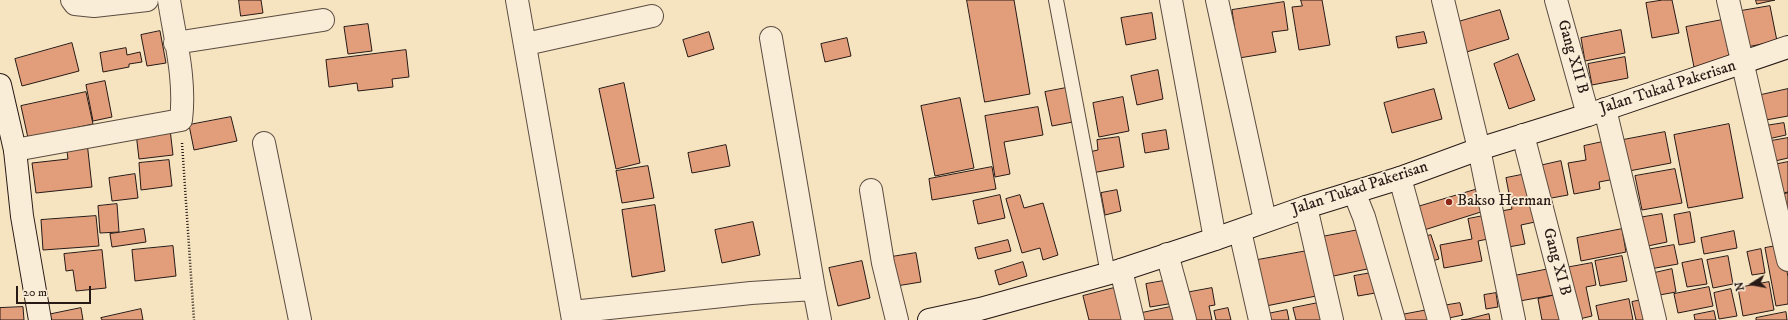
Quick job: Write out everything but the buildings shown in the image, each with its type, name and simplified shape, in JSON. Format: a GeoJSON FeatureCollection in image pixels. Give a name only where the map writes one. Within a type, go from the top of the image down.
{"type":"FeatureCollection","features":[{"type":"Feature","properties":{"kind":"street"},"geometry":{"type":"LineString","coordinates":[[72,0],[75,4],[94,6],[147,0]]}},
{"type":"Feature","properties":{"kind":"street"},"geometry":{"type":"LineString","coordinates":[[15,150],[181,120],[182,94],[180,66],[175,44],[170,0]]}},
{"type":"Feature","properties":{"kind":"street"},"geometry":{"type":"LineString","coordinates":[[516,0],[526,44],[573,316],[751,293],[814,289]]}},
{"type":"Feature","properties":{"kind":"street"},"geometry":{"type":"LineString","coordinates":[[1171,0],[1215,239]]}},
{"type":"Feature","properties":{"kind":"street"},"geometry":{"type":"LineString","coordinates":[[1217,0],[1265,220]]}},
{"type":"Feature","properties":{"kind":"street"},"geometry":{"type":"LineString","coordinates":[[1443,0],[1479,149],[1514,320]]}},
{"type":"Feature","properties":{"kind":"street","name":"Gang XII B"},"geometry":{"type":"LineString","coordinates":[[1556,0],[1566,39],[1597,112],[1655,320]]}},
{"type":"Feature","properties":{"kind":"street"},"geometry":{"type":"LineString","coordinates":[[1728,0],[1742,64],[1780,218],[1788,260]]}},
{"type":"Feature","properties":{"kind":"street"},"geometry":{"type":"LineString","coordinates":[[526,44],[652,16]]}},
{"type":"Feature","properties":{"kind":"street"},"geometry":{"type":"LineString","coordinates":[[175,44],[323,20]]}},
{"type":"Feature","properties":{"kind":"street"},"geometry":{"type":"LineString","coordinates":[[771,38],[820,320]]}},
{"type":"Feature","properties":{"kind":"street","name":"Jalan Tukad Pakerisan"},"geometry":{"type":"LineString","coordinates":[[929,320],[981,315],[1240,231],[1265,220],[1400,178],[1479,149],[1597,112],[1742,64],[1788,47]]}},
{"type":"Feature","properties":{"kind":"street"},"geometry":{"type":"LineString","coordinates":[[0,85],[15,150],[22,216],[40,320]]}},
{"type":"Feature","properties":{"kind":"street","name":"Gang XI B"},"geometry":{"type":"LineString","coordinates":[[1523,135],[1570,320]]}},
{"type":"Feature","properties":{"kind":"street"},"geometry":{"type":"LineString","coordinates":[[264,143],[300,320]]}},
{"type":"Feature","properties":{"kind":"street"},"geometry":{"type":"LineString","coordinates":[[1400,178],[1439,320]]}},
{"type":"Feature","properties":{"kind":"street"},"geometry":{"type":"LineString","coordinates":[[871,190],[896,320]]}},
{"type":"Feature","properties":{"kind":"street"},"geometry":{"type":"LineString","coordinates":[[1354,192],[1364,218],[1394,320]]}},
{"type":"Feature","properties":{"kind":"street"},"geometry":{"type":"LineString","coordinates":[[1306,207],[1332,320]]}},
{"type":"Feature","properties":{"kind":"street"},"geometry":{"type":"LineString","coordinates":[[1240,231],[1260,320]]}},
{"type":"Feature","properties":{"kind":"street"},"geometry":{"type":"LineString","coordinates":[[1167,254],[1185,320]]}},
{"type":"Feature","properties":{"kind":"street"},"geometry":{"type":"LineString","coordinates":[[1114,272],[1133,320]]}},
{"type":"Feature","properties":{"kind":"lane"},"geometry":{"type":"LineString","coordinates":[[1056,0],[1114,272]]}},
{"type":"Feature","properties":{"kind":"path"},"geometry":{"type":"LineString","coordinates":[[181,120],[194,320]]}},
{"type":"Feature","properties":{"kind":"place","name":"Bakso Herman"},"geometry":{"type":"Point","coordinates":[1449,202]}}]}
